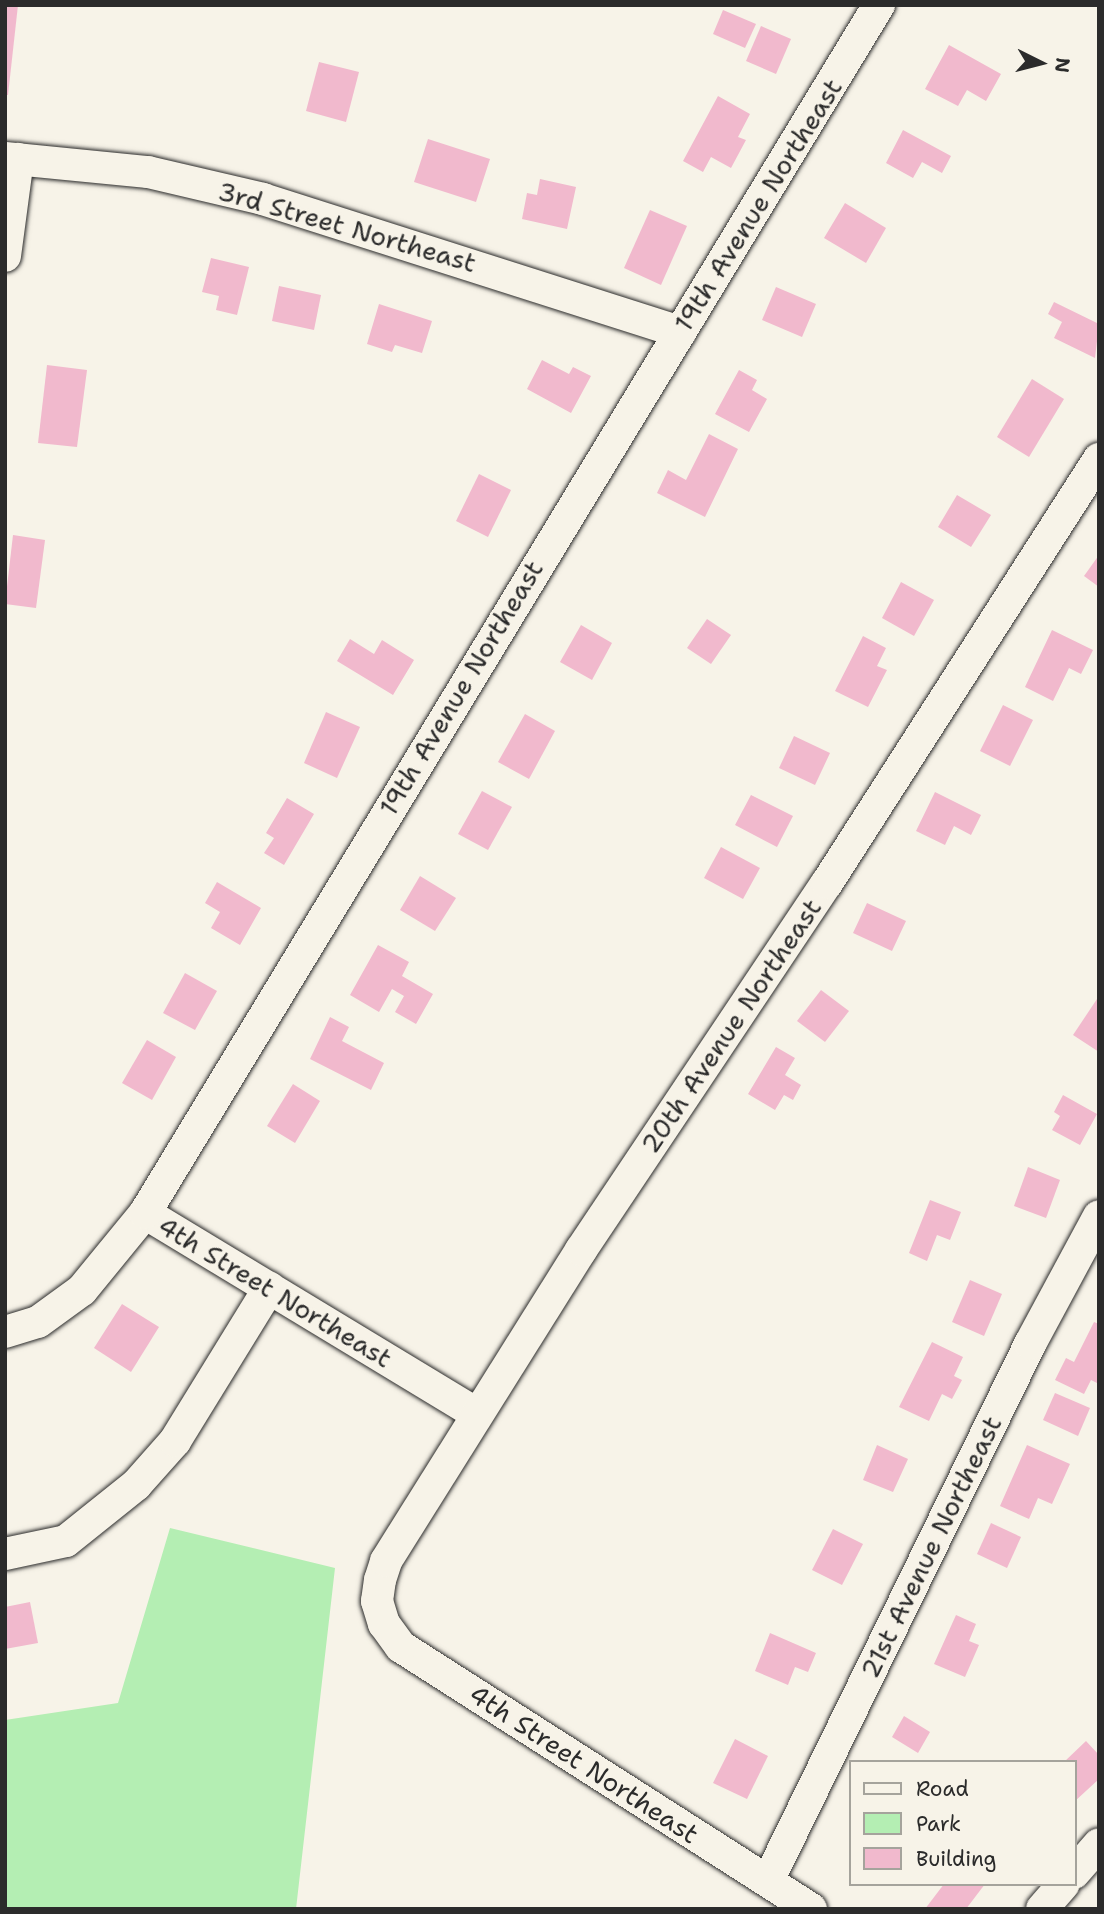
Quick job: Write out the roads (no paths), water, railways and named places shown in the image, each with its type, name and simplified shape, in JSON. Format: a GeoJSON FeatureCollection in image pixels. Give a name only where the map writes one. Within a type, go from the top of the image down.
{"type":"FeatureCollection","features":[{"type":"Feature","properties":{"kind":"street","name":"19th Avenue Northeast"},"geometry":{"type":"LineString","coordinates":[[5,1332],[38,1322],[82,1290],[145,1213],[879,5]]}},
{"type":"Feature","properties":{"kind":"street","name":"3rd Street Northeast"},"geometry":{"type":"LineString","coordinates":[[11,158],[148,172],[263,199],[680,332]]}},
{"type":"Feature","properties":{"kind":"street"},"geometry":{"type":"LineString","coordinates":[[5,256],[11,158]]}},
{"type":"Feature","properties":{"kind":"street","name":"20th Avenue Northeast"},"geometry":{"type":"LineString","coordinates":[[377,1601],[386,1561],[477,1414],[1099,458]]}},
{"type":"Feature","properties":{"kind":"street","name":"4th Street Northeast"},"geometry":{"type":"LineString","coordinates":[[145,1213],[477,1414]]}},
{"type":"Feature","properties":{"kind":"street","name":"21st Avenue Northeast"},"geometry":{"type":"LineString","coordinates":[[768,1881],[1030,1344],[1099,1216]]}},
{"type":"Feature","properties":{"kind":"street"},"geometry":{"type":"LineString","coordinates":[[5,1554],[66,1541],[136,1485],[175,1441],[269,1287]]}},
{"type":"Feature","properties":{"kind":"street","name":"4th Street Northeast"},"geometry":{"type":"LineString","coordinates":[[377,1601],[384,1624],[401,1647],[811,1909]]}},
{"type":"Feature","properties":{"kind":"street"},"geometry":{"type":"LineString","coordinates":[[1076,1870],[1099,1844]]}},
{"type":"Feature","properties":{"kind":"street"},"geometry":{"type":"LineString","coordinates":[[1042,1909],[1062,1886]]}}]}
